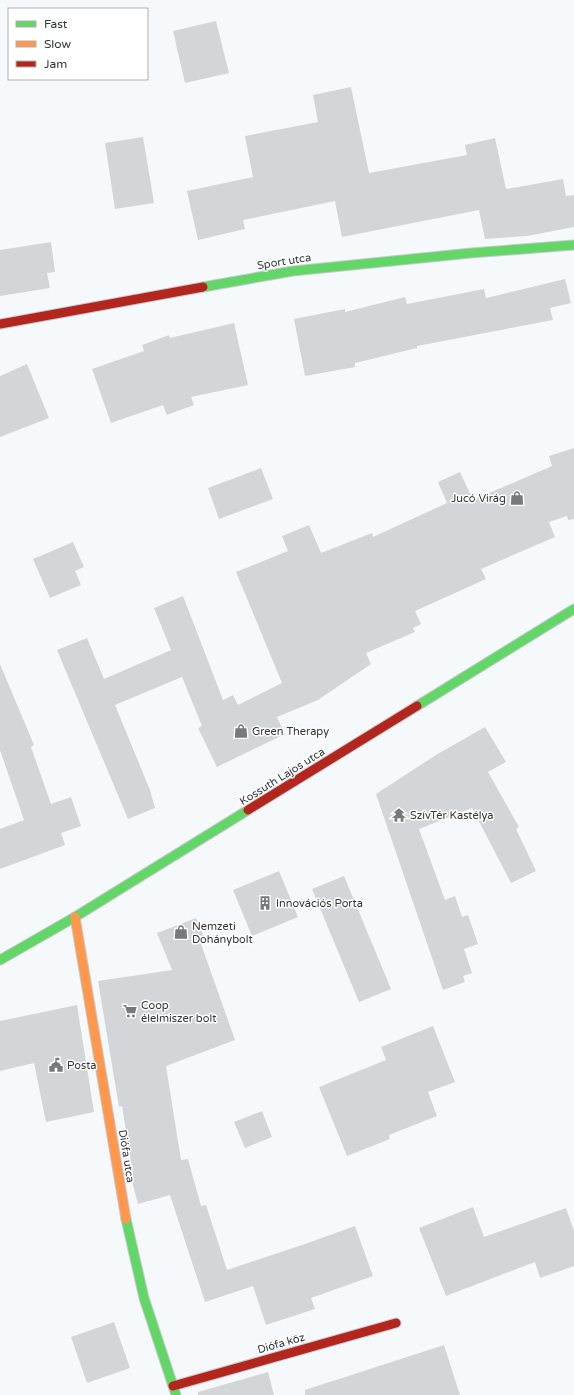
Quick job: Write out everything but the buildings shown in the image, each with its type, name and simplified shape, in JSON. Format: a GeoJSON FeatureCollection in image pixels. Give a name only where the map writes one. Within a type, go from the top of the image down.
{"type":"FeatureCollection","features":[{"type":"Feature","properties":{"kind":"street","name":"Sport utca"},"geometry":{"type":"LineString","coordinates":[[0,324],[293,271],[471,253],[574,245]]}},
{"type":"Feature","properties":{"kind":"street","name":"Kossuth Lajos utca"},"geometry":{"type":"LineString","coordinates":[[0,960],[75,917],[574,609]]}},
{"type":"Feature","properties":{"kind":"street","name":"Diófa utca"},"geometry":{"type":"LineString","coordinates":[[75,917],[121,1196],[144,1298],[174,1391]]}},
{"type":"Feature","properties":{"kind":"street","name":"Diófa köz"},"geometry":{"type":"LineString","coordinates":[[174,1391],[396,1323]]}},
{"type":"Feature","properties":{"kind":"traffic: fast"},"geometry":{"type":"LineString","coordinates":[[203,287],[293,271],[471,253],[574,245]]}},
{"type":"Feature","properties":{"kind":"traffic: fast"},"geometry":{"type":"LineString","coordinates":[[417,706],[574,609]]}},
{"type":"Feature","properties":{"kind":"traffic: fast"},"geometry":{"type":"LineString","coordinates":[[0,960],[75,917],[248,810]]}},
{"type":"Feature","properties":{"kind":"traffic: fast"},"geometry":{"type":"LineString","coordinates":[[126,1219],[144,1298],[176,1395]]}},
{"type":"Feature","properties":{"kind":"traffic: slow"},"geometry":{"type":"LineString","coordinates":[[75,917],[126,1219]]}},
{"type":"Feature","properties":{"kind":"traffic: jam"},"geometry":{"type":"LineString","coordinates":[[0,324],[203,287]]}},
{"type":"Feature","properties":{"kind":"traffic: jam"},"geometry":{"type":"LineString","coordinates":[[248,810],[417,706]]}},
{"type":"Feature","properties":{"kind":"traffic: jam"},"geometry":{"type":"LineString","coordinates":[[173,1386],[396,1323]]}},
{"type":"Feature","properties":{"kind":"place","name":"Jucó Virág"},"geometry":{"type":"Point","coordinates":[517,498]}},
{"type":"Feature","properties":{"kind":"place","name":"Green Therapy"},"geometry":{"type":"Point","coordinates":[241,731]}},
{"type":"Feature","properties":{"kind":"place","name":"SzívTér Kastélya"},"geometry":{"type":"Point","coordinates":[399,815]}},
{"type":"Feature","properties":{"kind":"place","name":"Innovációs Porta"},"geometry":{"type":"Point","coordinates":[265,903]}},
{"type":"Feature","properties":{"kind":"place","name":"Nemzeti Dohánybolt"},"geometry":{"type":"Point","coordinates":[181,932]}},
{"type":"Feature","properties":{"kind":"place","name":"Coop élelmiszer bolt"},"geometry":{"type":"Point","coordinates":[130,1011]}},
{"type":"Feature","properties":{"kind":"place","name":"Posta"},"geometry":{"type":"Point","coordinates":[56,1065]}}]}
